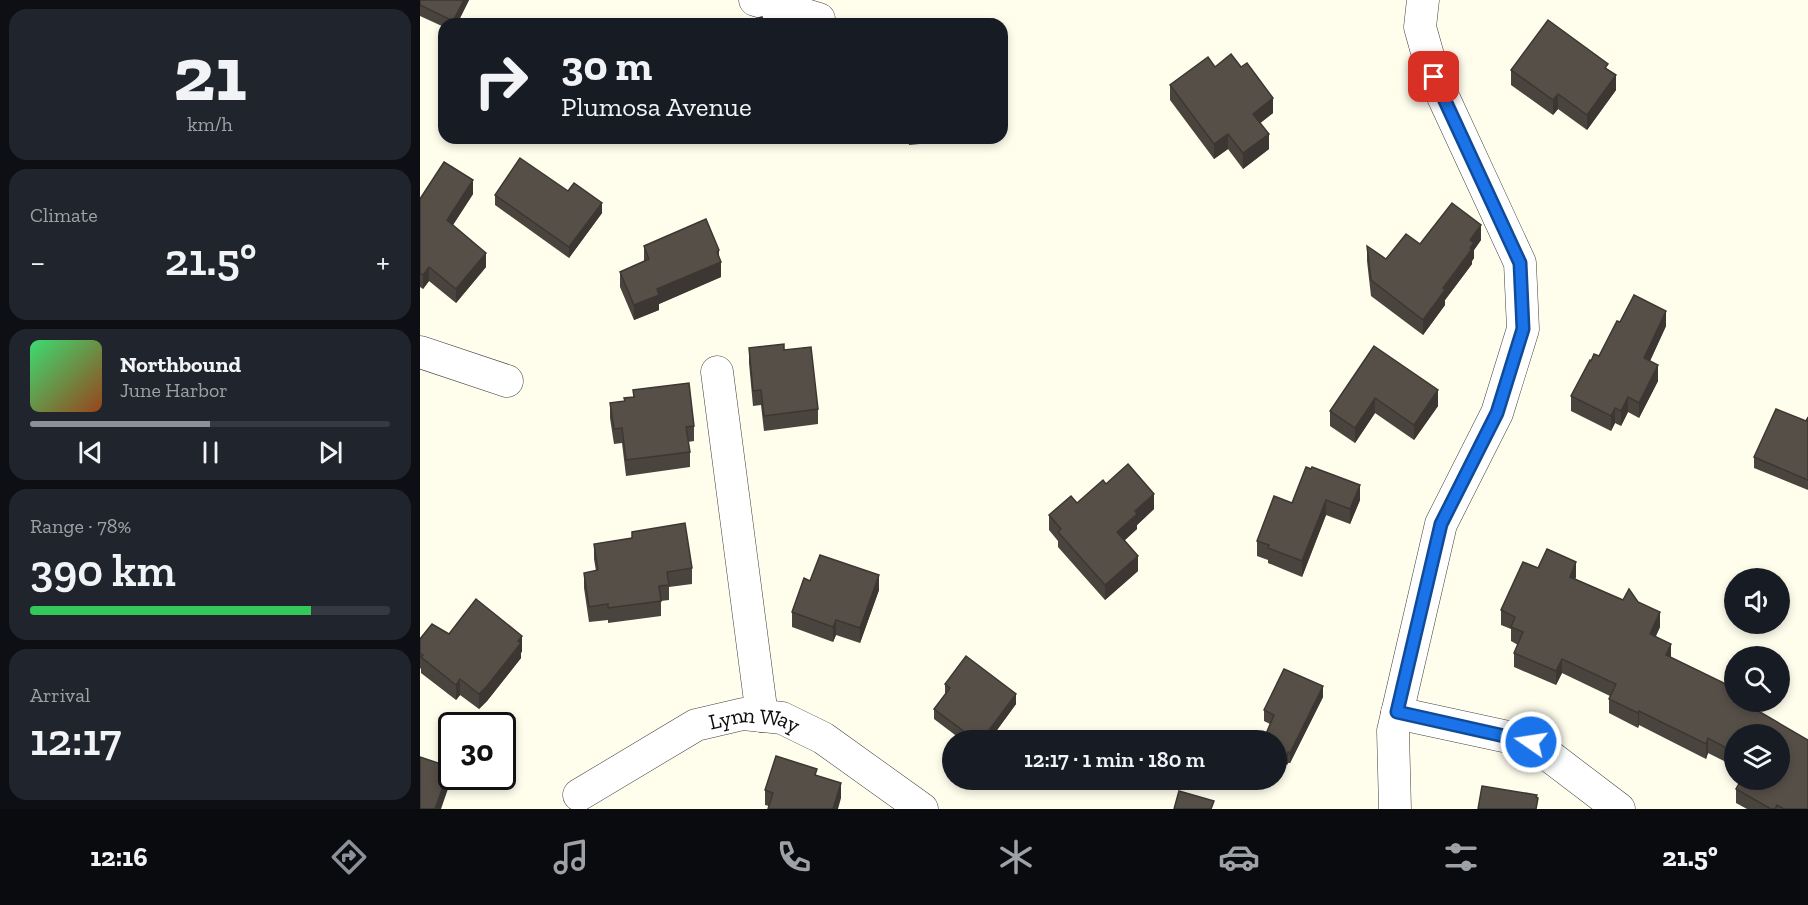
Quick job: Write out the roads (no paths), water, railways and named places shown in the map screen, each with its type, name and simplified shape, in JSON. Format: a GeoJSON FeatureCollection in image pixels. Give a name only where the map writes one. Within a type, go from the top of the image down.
{"type":"FeatureCollection","features":[{"type":"Feature","properties":{"kind":"street"},"geometry":{"type":"LineString","coordinates":[[755,0],[813,18]]}},
{"type":"Feature","properties":{"kind":"street"},"geometry":{"type":"LineString","coordinates":[[1395,809],[1393,731],[1441,524],[1497,413],[1523,329],[1520,263],[1434,77],[1420,27],[1423,0]]}},
{"type":"Feature","properties":{"kind":"street"},"geometry":{"type":"LineString","coordinates":[[420,352],[507,381]]}},
{"type":"Feature","properties":{"kind":"street"},"geometry":{"type":"LineString","coordinates":[[717,372],[762,716]]}},
{"type":"Feature","properties":{"kind":"street"},"geometry":{"type":"LineString","coordinates":[[1397,712],[1531,742],[1619,809]]}},
{"type":"Feature","properties":{"kind":"street","name":"Lynn Way"},"geometry":{"type":"LineString","coordinates":[[579,795],[696,725],[743,714],[782,718],[823,738],[922,809]]}}]}
